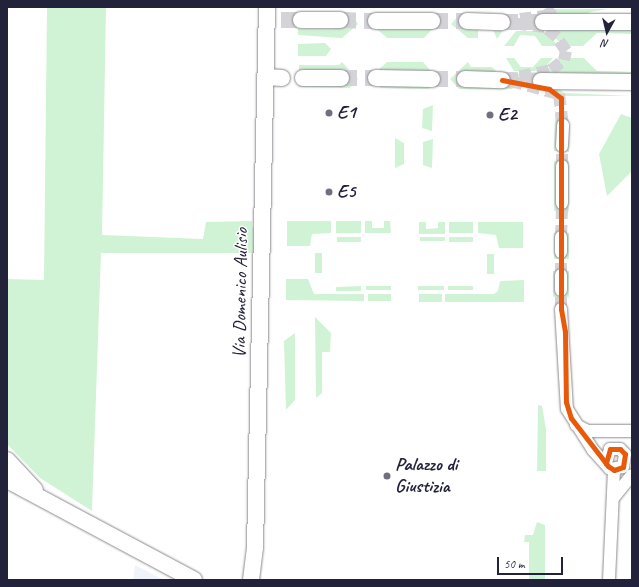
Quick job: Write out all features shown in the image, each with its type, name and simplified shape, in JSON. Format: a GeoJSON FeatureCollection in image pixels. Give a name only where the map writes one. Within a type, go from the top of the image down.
{"type":"FeatureCollection","features":[{"type":"Feature","properties":{"kind":"main road","name":"Via Domenico Aulisio"},"geometry":{"type":"LineString","coordinates":[[251,580],[274,77],[267,36],[268,7]]}},
{"type":"Feature","properties":{"kind":"main road"},"geometry":{"type":"LineString","coordinates":[[267,36],[271,25],[281,20]]}},
{"type":"Feature","properties":{"kind":"main road"},"geometry":{"type":"LineString","coordinates":[[301,20],[340,20]]}},
{"type":"Feature","properties":{"kind":"main road"},"geometry":{"type":"LineString","coordinates":[[376,21],[432,21]]}},
{"type":"Feature","properties":{"kind":"main road"},"geometry":{"type":"LineString","coordinates":[[467,21],[502,22]]}},
{"type":"Feature","properties":{"kind":"main road"},"geometry":{"type":"LineString","coordinates":[[543,22],[632,22]]}},
{"type":"Feature","properties":{"kind":"main road"},"geometry":{"type":"LineString","coordinates":[[303,78],[341,78]]}},
{"type":"Feature","properties":{"kind":"main road"},"geometry":{"type":"LineString","coordinates":[[376,78],[432,79]]}},
{"type":"Feature","properties":{"kind":"main road"},"geometry":{"type":"LineString","coordinates":[[465,79],[502,80]]}},
{"type":"Feature","properties":{"kind":"main road"},"geometry":{"type":"LineString","coordinates":[[541,81],[632,82]]}},
{"type":"Feature","properties":{"kind":"main road"},"geometry":{"type":"LineString","coordinates":[[7,460],[45,499]]}},
{"type":"Feature","properties":{"kind":"main road"},"geometry":{"type":"LineString","coordinates":[[7,480],[194,580]]}},
{"type":"Feature","properties":{"kind":"street"},"geometry":{"type":"LineString","coordinates":[[562,146],[563,125]]}},
{"type":"Feature","properties":{"kind":"street"},"geometry":{"type":"LineString","coordinates":[[562,166],[562,203]]}},
{"type":"Feature","properties":{"kind":"street"},"geometry":{"type":"LineString","coordinates":[[561,252],[562,237]]}},
{"type":"Feature","properties":{"kind":"street"},"geometry":{"type":"LineString","coordinates":[[561,275],[561,290]]}},
{"type":"Feature","properties":{"kind":"street"},"geometry":{"type":"LineString","coordinates":[[561,308],[564,325],[566,402],[575,424],[593,450],[613,467],[632,469]]}},
{"type":"Feature","properties":{"kind":"street"},"geometry":{"type":"LineString","coordinates":[[575,424],[588,431],[631,431]]}},
{"type":"Feature","properties":{"kind":"street"},"geometry":{"type":"LineString","coordinates":[[593,450],[632,446]]}},
{"type":"Feature","properties":{"kind":"street"},"geometry":{"type":"LineString","coordinates":[[613,467],[626,457],[615,448]]}},
{"type":"Feature","properties":{"kind":"street"},"geometry":{"type":"LineString","coordinates":[[609,580],[613,467],[606,454],[615,448]]}},
{"type":"Feature","properties":{"kind":"street"},"geometry":{"type":"LineString","coordinates":[[611,502],[617,489],[632,475]]}},
{"type":"Feature","properties":{"kind":"shaded area"},"geometry":{"type":"Polygon","coordinates":[[[135,565],[164,580],[133,580],[135,565]]]}},
{"type":"Feature","properties":{"kind":"green space"},"geometry":{"type":"Polygon","coordinates":[[[47,7],[106,7],[102,235],[203,239],[206,222],[252,221],[252,227],[256,228],[256,253],[101,253],[92,511],[40,478],[7,444],[7,279],[44,280],[47,7]]]}},
{"type":"Feature","properties":{"kind":"green space"},"geometry":{"type":"Polygon","coordinates":[[[551,9],[607,9],[590,12],[582,19],[632,28],[632,34],[597,33],[583,46],[564,46],[545,29],[516,28],[529,15],[546,15],[551,9]]]}},
{"type":"Feature","properties":{"kind":"green space"},"geometry":{"type":"Polygon","coordinates":[[[298,12],[349,12],[358,24],[342,38],[298,35],[298,12]],[[301,16],[301,29],[333,29],[342,17],[301,16]]]}},
{"type":"Feature","properties":{"kind":"green space"},"geometry":{"type":"Polygon","coordinates":[[[379,13],[429,13],[438,23],[424,38],[387,38],[370,23],[379,13]]]}},
{"type":"Feature","properties":{"kind":"green space"},"geometry":{"type":"Polygon","coordinates":[[[460,14],[513,15],[497,39],[493,30],[478,30],[478,38],[468,38],[451,24],[460,14]]]}},
{"type":"Feature","properties":{"kind":"green space"},"geometry":{"type":"Polygon","coordinates":[[[516,31],[543,31],[559,46],[542,46],[535,36],[520,35],[514,46],[504,46],[516,31]]]}},
{"type":"Feature","properties":{"kind":"green space"},"geometry":{"type":"Polygon","coordinates":[[[325,43],[331,49],[326,56],[298,56],[298,44],[325,43]]]}},
{"type":"Feature","properties":{"kind":"green space"},"geometry":{"type":"Polygon","coordinates":[[[506,58],[514,58],[521,67],[533,67],[541,58],[553,58],[542,71],[514,71],[506,58]]]}},
{"type":"Feature","properties":{"kind":"green space"},"geometry":{"type":"Polygon","coordinates":[[[560,58],[584,58],[597,71],[632,72],[632,78],[556,86],[564,93],[632,96],[554,96],[546,89],[527,89],[515,74],[544,73],[560,58]]]}},
{"type":"Feature","properties":{"kind":"green space"},"geometry":{"type":"Polygon","coordinates":[[[342,62],[358,79],[350,88],[299,87],[299,65],[339,65],[342,62]],[[336,72],[303,84],[347,84],[336,72]]]}},
{"type":"Feature","properties":{"kind":"green space"},"geometry":{"type":"Polygon","coordinates":[[[387,62],[423,62],[438,79],[428,89],[381,88],[370,78],[387,62]]]}},
{"type":"Feature","properties":{"kind":"green space"},"geometry":{"type":"Polygon","coordinates":[[[468,62],[471,67],[492,67],[513,89],[459,89],[450,79],[468,62]],[[470,74],[461,87],[506,86],[470,74]]]}},
{"type":"Feature","properties":{"kind":"green space"},"geometry":{"type":"Polygon","coordinates":[[[433,105],[432,131],[422,128],[423,109],[433,105]]]}},
{"type":"Feature","properties":{"kind":"green space"},"geometry":{"type":"Polygon","coordinates":[[[555,111],[570,126],[569,152],[554,151],[555,111]],[[557,119],[557,145],[565,127],[557,119]]]}},
{"type":"Feature","properties":{"kind":"green space"},"geometry":{"type":"Polygon","coordinates":[[[621,114],[632,118],[632,171],[607,196],[599,154],[621,114]]]}},
{"type":"Feature","properties":{"kind":"green space"},"geometry":{"type":"Polygon","coordinates":[[[395,138],[404,143],[404,164],[395,168],[395,138]]]}},
{"type":"Feature","properties":{"kind":"green space"},"geometry":{"type":"Polygon","coordinates":[[[433,139],[432,168],[423,165],[423,142],[433,139]]]}},
{"type":"Feature","properties":{"kind":"green space"},"geometry":{"type":"Polygon","coordinates":[[[554,161],[569,161],[569,211],[554,211],[554,161]]]}},
{"type":"Feature","properties":{"kind":"green space"},"geometry":{"type":"Polygon","coordinates":[[[287,221],[331,221],[331,233],[312,234],[310,246],[287,246],[287,221]]]}},
{"type":"Feature","properties":{"kind":"green space"},"geometry":{"type":"Polygon","coordinates":[[[336,221],[361,221],[361,233],[336,233],[336,221]]]}},
{"type":"Feature","properties":{"kind":"green space"},"geometry":{"type":"Polygon","coordinates":[[[365,221],[372,221],[372,228],[384,228],[384,221],[390,221],[391,233],[365,233],[365,221]]]}},
{"type":"Feature","properties":{"kind":"green space"},"geometry":{"type":"Polygon","coordinates":[[[419,222],[426,222],[426,229],[438,228],[438,222],[445,222],[445,234],[419,234],[419,222]]]}},
{"type":"Feature","properties":{"kind":"green space"},"geometry":{"type":"Polygon","coordinates":[[[449,222],[473,222],[473,233],[449,233],[449,222]]]}},
{"type":"Feature","properties":{"kind":"green space"},"geometry":{"type":"Polygon","coordinates":[[[478,222],[523,222],[523,248],[499,248],[496,235],[478,233],[478,222]]]}},
{"type":"Feature","properties":{"kind":"green space"},"geometry":{"type":"Polygon","coordinates":[[[554,233],[569,233],[569,259],[554,259],[554,233]],[[556,237],[556,252],[567,252],[567,237],[556,237]]]}},
{"type":"Feature","properties":{"kind":"green space"},"geometry":{"type":"Polygon","coordinates":[[[337,237],[361,237],[361,242],[337,242],[337,237]]]}},
{"type":"Feature","properties":{"kind":"green space"},"geometry":{"type":"Polygon","coordinates":[[[420,237],[445,237],[445,241],[420,241],[420,237]]]}},
{"type":"Feature","properties":{"kind":"green space"},"geometry":{"type":"Polygon","coordinates":[[[449,237],[473,237],[473,242],[449,242],[449,237]]]}},
{"type":"Feature","properties":{"kind":"green space"},"geometry":{"type":"Polygon","coordinates":[[[315,253],[322,253],[322,273],[315,273],[315,253]]]}},
{"type":"Feature","properties":{"kind":"green space"},"geometry":{"type":"Polygon","coordinates":[[[487,254],[494,254],[494,274],[487,274],[487,254]]]}},
{"type":"Feature","properties":{"kind":"green space"},"geometry":{"type":"Polygon","coordinates":[[[553,271],[569,271],[569,297],[553,297],[553,271]]]}},
{"type":"Feature","properties":{"kind":"green space"},"geometry":{"type":"Polygon","coordinates":[[[286,279],[308,279],[314,294],[364,294],[364,301],[286,300],[286,279]]]}},
{"type":"Feature","properties":{"kind":"green space"},"geometry":{"type":"Polygon","coordinates":[[[524,280],[524,302],[445,302],[445,294],[494,294],[498,291],[500,281],[524,280]]]}},
{"type":"Feature","properties":{"kind":"green space"},"geometry":{"type":"Polygon","coordinates":[[[361,286],[361,291],[336,291],[336,287],[361,286]]]}},
{"type":"Feature","properties":{"kind":"green space"},"geometry":{"type":"Polygon","coordinates":[[[366,286],[391,286],[391,290],[366,290],[366,286]]]}},
{"type":"Feature","properties":{"kind":"green space"},"geometry":{"type":"Polygon","coordinates":[[[418,286],[444,286],[444,290],[418,290],[418,286]]]}},
{"type":"Feature","properties":{"kind":"green space"},"geometry":{"type":"Polygon","coordinates":[[[448,286],[473,286],[473,290],[448,290],[448,286]]]}},
{"type":"Feature","properties":{"kind":"green space"},"geometry":{"type":"Polygon","coordinates":[[[368,294],[391,294],[391,301],[368,301],[368,294]]]}},
{"type":"Feature","properties":{"kind":"green space"},"geometry":{"type":"Polygon","coordinates":[[[419,294],[442,294],[442,302],[419,302],[419,294]]]}},
{"type":"Feature","properties":{"kind":"green space"},"geometry":{"type":"Polygon","coordinates":[[[315,317],[331,333],[330,352],[322,352],[322,393],[316,398],[315,317]]]}},
{"type":"Feature","properties":{"kind":"green space"},"geometry":{"type":"Polygon","coordinates":[[[295,333],[295,400],[286,410],[284,341],[295,333]]]}},
{"type":"Feature","properties":{"kind":"green space"},"geometry":{"type":"Polygon","coordinates":[[[538,405],[542,406],[546,429],[546,471],[537,471],[538,405]]]}},
{"type":"Feature","properties":{"kind":"green space"},"geometry":{"type":"Polygon","coordinates":[[[537,522],[545,525],[545,580],[529,580],[529,542],[524,542],[525,535],[533,535],[537,522]]]}},
{"type":"Feature","properties":{"kind":"tunnel"},"geometry":{"type":"LineString","coordinates":[[520,19],[545,16],[560,7]]}},
{"type":"Feature","properties":{"kind":"tunnel"},"geometry":{"type":"LineString","coordinates":[[281,20],[301,20]]}},
{"type":"Feature","properties":{"kind":"tunnel"},"geometry":{"type":"LineString","coordinates":[[340,20],[376,21]]}},
{"type":"Feature","properties":{"kind":"tunnel"},"geometry":{"type":"LineString","coordinates":[[432,21],[467,21]]}},
{"type":"Feature","properties":{"kind":"tunnel"},"geometry":{"type":"LineString","coordinates":[[502,22],[545,27],[557,37],[566,51],[564,60],[551,70],[502,80]]}},
{"type":"Feature","properties":{"kind":"tunnel"},"geometry":{"type":"LineString","coordinates":[[502,22],[543,22]]}},
{"type":"Feature","properties":{"kind":"tunnel"},"geometry":{"type":"LineString","coordinates":[[341,78],[376,78]]}},
{"type":"Feature","properties":{"kind":"tunnel"},"geometry":{"type":"LineString","coordinates":[[432,79],[465,79]]}},
{"type":"Feature","properties":{"kind":"tunnel"},"geometry":{"type":"LineString","coordinates":[[502,80],[541,81]]}},
{"type":"Feature","properties":{"kind":"tunnel"},"geometry":{"type":"LineString","coordinates":[[511,81],[559,94],[563,125]]}},
{"type":"Feature","properties":{"kind":"tunnel"},"geometry":{"type":"LineString","coordinates":[[562,146],[562,166]]}},
{"type":"Feature","properties":{"kind":"tunnel"},"geometry":{"type":"LineString","coordinates":[[561,237],[562,203]]}},
{"type":"Feature","properties":{"kind":"tunnel"},"geometry":{"type":"LineString","coordinates":[[561,252],[561,275]]}},
{"type":"Feature","properties":{"kind":"tunnel"},"geometry":{"type":"LineString","coordinates":[[561,290],[561,309]]}},
{"type":"Feature","properties":{"kind":"cycle path"},"geometry":{"type":"LineString","coordinates":[[502,80],[549,89],[561,98],[561,309],[565,332],[566,402],[571,418],[608,466],[614,470],[623,467],[625,454],[620,449],[610,449],[606,463]]}},
{"type":"Feature","properties":{"kind":"place","name":"E1"},"geometry":{"type":"Point","coordinates":[329,113]}},
{"type":"Feature","properties":{"kind":"place","name":"E2"},"geometry":{"type":"Point","coordinates":[490,115]}},
{"type":"Feature","properties":{"kind":"place","name":"E5"},"geometry":{"type":"Point","coordinates":[329,192]}},
{"type":"Feature","properties":{"kind":"place","name":"Palazzo di Giustizia"},"geometry":{"type":"Point","coordinates":[387,476]}}]}
